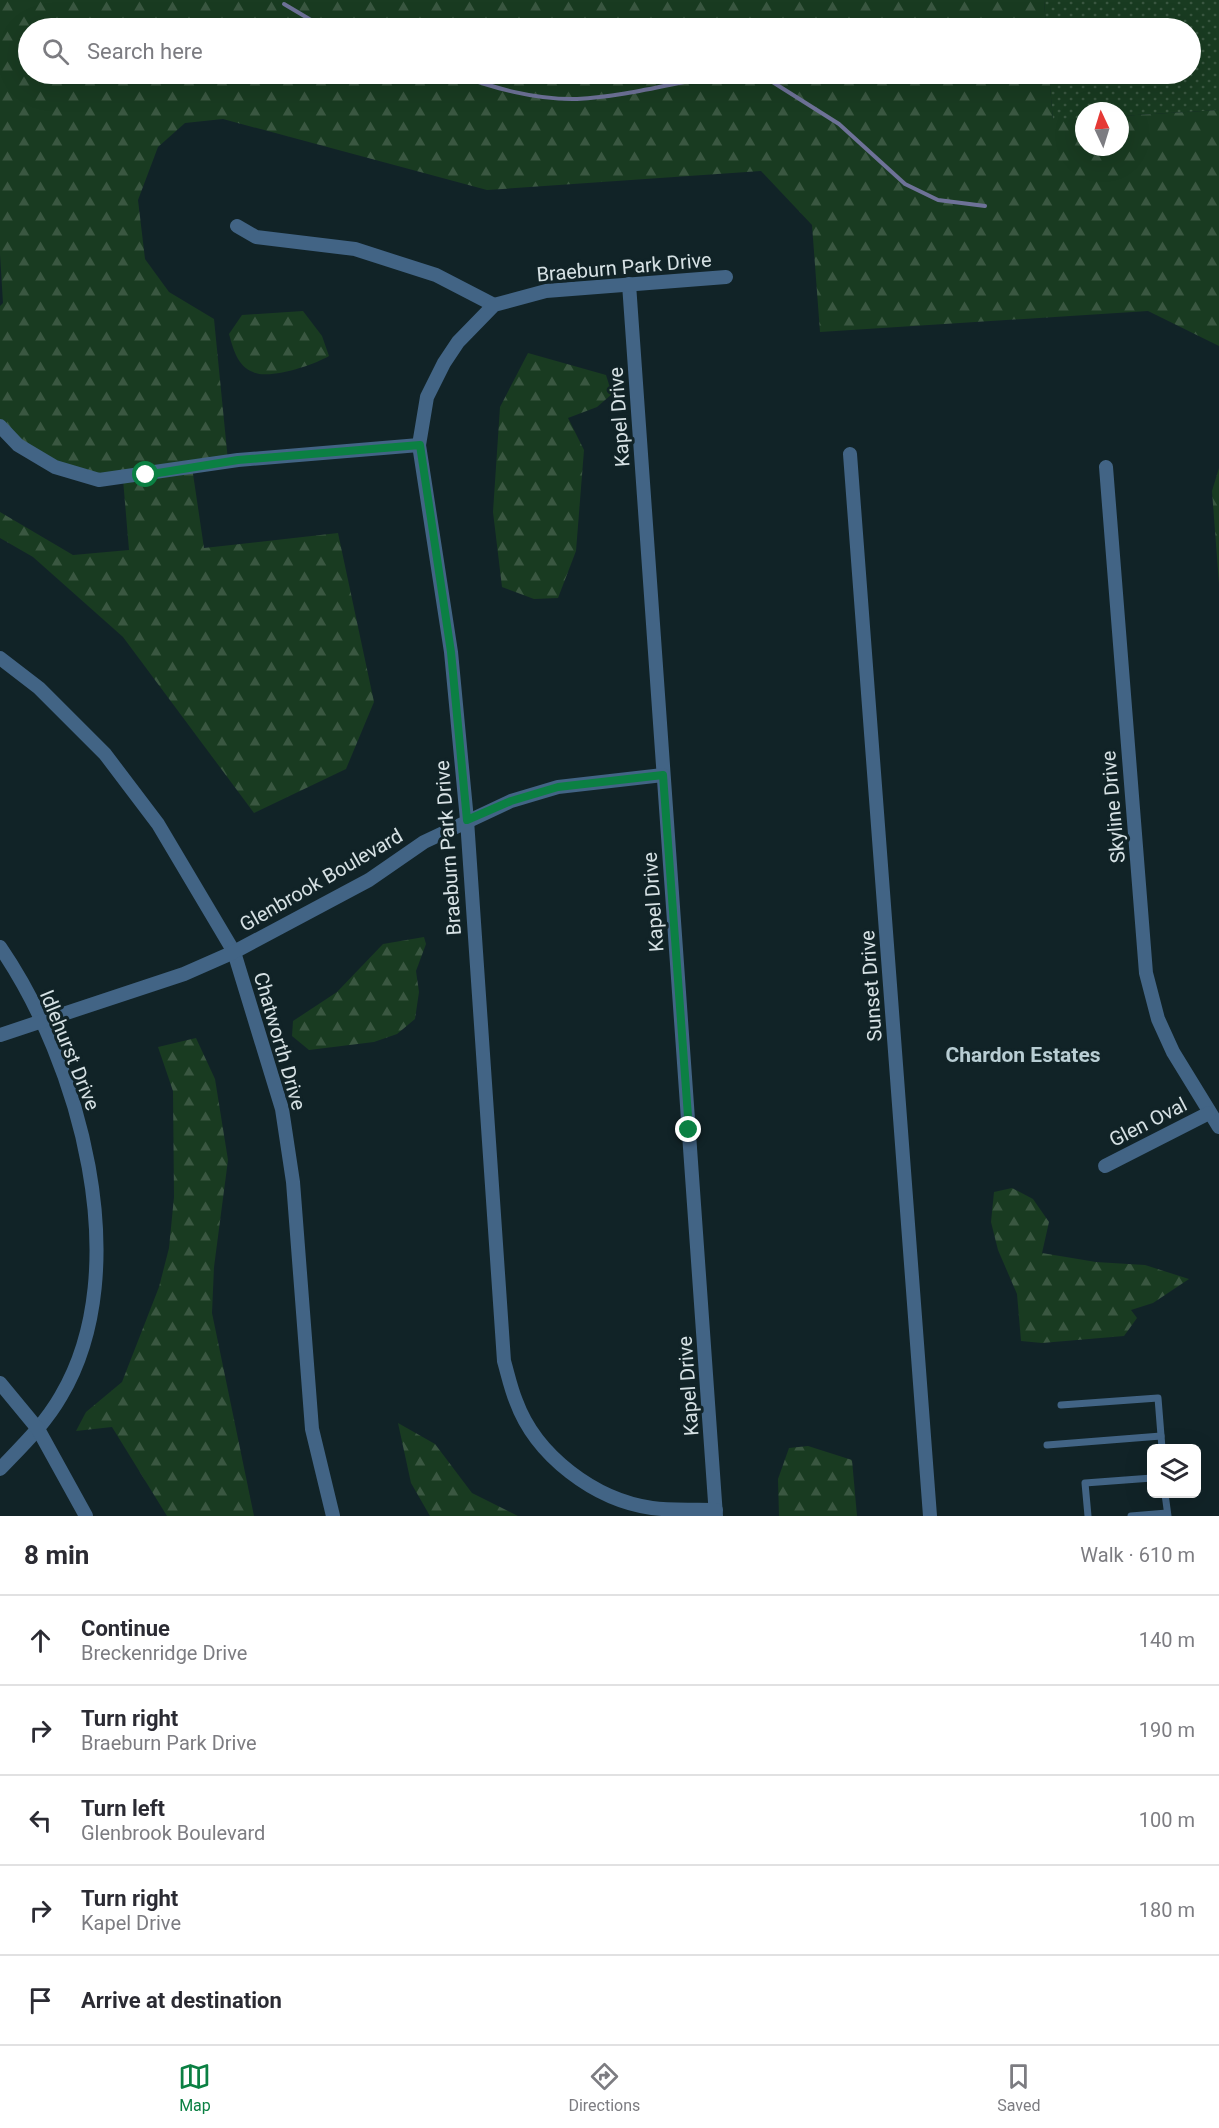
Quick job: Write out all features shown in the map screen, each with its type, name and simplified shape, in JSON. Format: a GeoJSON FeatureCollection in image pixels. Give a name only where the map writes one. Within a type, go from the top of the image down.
{"type":"FeatureCollection","features":[{"type":"Feature","properties":{"kind":"street"},"geometry":{"type":"LineString","coordinates":[[237,226],[256,237],[355,249],[436,275],[494,304]]}},
{"type":"Feature","properties":{"kind":"street","name":"Braeburn Park Drive"},"geometry":{"type":"LineString","coordinates":[[716,1513],[651,1508],[606,1495],[568,1471],[550,1455],[516,1403],[504,1361],[467,820],[451,652],[420,445],[427,397],[444,363],[458,342],[494,304],[546,291],[726,277]]}},
{"type":"Feature","properties":{"kind":"street","name":"Kapel Drive"},"geometry":{"type":"LineString","coordinates":[[629,284],[716,1513]]}},
{"type":"Feature","properties":{"kind":"street"},"geometry":{"type":"LineString","coordinates":[[0,426],[18,445],[55,467],[99,480],[238,460],[420,445]]}},
{"type":"Feature","properties":{"kind":"street","name":"Sunset Drive"},"geometry":{"type":"LineString","coordinates":[[850,454],[930,1516]]}},
{"type":"Feature","properties":{"kind":"street","name":"Skyline Drive"},"geometry":{"type":"LineString","coordinates":[[1106,467],[1146,973],[1158,1019],[1173,1052],[1219,1127]]}},
{"type":"Feature","properties":{"kind":"street","name":"Chatworth Drive"},"geometry":{"type":"LineString","coordinates":[[0,658],[39,688],[105,754],[158,824],[234,952],[282,1109],[293,1182],[312,1429],[333,1516]]}},
{"type":"Feature","properties":{"kind":"street","name":"Glenbrook Boulevard"},"geometry":{"type":"LineString","coordinates":[[0,1035],[184,974],[234,952],[369,880],[424,842],[511,801],[558,787],[663,775]]}},
{"type":"Feature","properties":{"kind":"street","name":"Idlehurst Drive"},"geometry":{"type":"LineString","coordinates":[[0,947],[41,1020],[78,1113],[94,1193],[97,1270],[92,1316],[79,1356],[62,1395],[38,1429],[0,1469]]}},
{"type":"Feature","properties":{"kind":"street","name":"Glen Oval"},"geometry":{"type":"LineString","coordinates":[[1105,1166],[1209,1113]]}},
{"type":"Feature","properties":{"kind":"street"},"geometry":{"type":"LineString","coordinates":[[0,1383],[38,1429],[86,1516]]}},
{"type":"Feature","properties":{"kind":"lane"},"geometry":{"type":"LineString","coordinates":[[1061,1405],[1158,1398],[1162,1444]]}},
{"type":"Feature","properties":{"kind":"lane"},"geometry":{"type":"LineString","coordinates":[[1047,1445],[1161,1436]]}},
{"type":"Feature","properties":{"kind":"lane"},"geometry":{"type":"LineString","coordinates":[[1088,1516],[1085,1483],[1147,1478]]}},
{"type":"Feature","properties":{"kind":"lane"},"geometry":{"type":"LineString","coordinates":[[1131,1516],[1167,1514],[1165,1498]]}},
{"type":"Feature","properties":{"kind":"green space"},"geometry":{"type":"Polygon","coordinates":[[[0,0],[1044,0],[1045,18],[18,18],[18,84],[1050,84],[1053,120],[1075,119],[1075,156],[1129,156],[1129,115],[1219,110],[1219,346],[1148,311],[820,332],[812,225],[761,171],[487,190],[223,119],[185,123],[158,147],[138,200],[145,259],[169,292],[214,319],[228,461],[192,467],[204,548],[338,533],[374,702],[346,769],[254,813],[123,637],[33,557],[0,538],[0,512],[73,555],[129,550],[123,479],[55,467],[0,426],[0,306],[3,303],[0,254],[0,0]]]}},
{"type":"Feature","properties":{"kind":"green space"},"geometry":{"type":"Polygon","coordinates":[[[1044,0],[1219,0],[1219,110],[1129,115],[1129,102],[1075,102],[1075,120],[1053,121],[1050,84],[1201,84],[1201,18],[1045,18],[1044,0]]]}},
{"type":"Feature","properties":{"kind":"green space"},"geometry":{"type":"Polygon","coordinates":[[[303,311],[322,336],[329,356],[303,367],[280,373],[260,374],[243,366],[236,356],[229,334],[242,315],[303,311]]]}},
{"type":"Feature","properties":{"kind":"green space"},"geometry":{"type":"Polygon","coordinates":[[[528,353],[606,375],[612,394],[597,407],[568,418],[584,450],[576,551],[558,598],[534,599],[502,587],[493,512],[500,407],[528,353]]]}},
{"type":"Feature","properties":{"kind":"green space"},"geometry":{"type":"Polygon","coordinates":[[[1219,468],[1219,584],[1212,491],[1219,468]]]}},
{"type":"Feature","properties":{"kind":"green space"},"geometry":{"type":"Polygon","coordinates":[[[424,937],[426,944],[416,971],[419,992],[415,1019],[397,1034],[374,1042],[309,1050],[292,1036],[293,1021],[337,992],[383,944],[424,937]]]}},
{"type":"Feature","properties":{"kind":"green space"},"geometry":{"type":"Polygon","coordinates":[[[196,1038],[215,1079],[228,1160],[214,1267],[212,1313],[254,1516],[167,1516],[112,1427],[76,1431],[86,1412],[122,1382],[159,1287],[169,1248],[174,1197],[173,1091],[158,1047],[196,1038]]]}},
{"type":"Feature","properties":{"kind":"green space"},"geometry":{"type":"Polygon","coordinates":[[[1012,1188],[1033,1199],[1049,1222],[1042,1253],[1096,1262],[1145,1265],[1189,1279],[1153,1303],[1131,1310],[1137,1318],[1124,1336],[1042,1343],[1021,1341],[1017,1294],[998,1250],[991,1222],[994,1192],[1012,1188]]]}},
{"type":"Feature","properties":{"kind":"green space"},"geometry":{"type":"Polygon","coordinates":[[[398,1423],[435,1444],[472,1493],[518,1516],[430,1516],[411,1483],[398,1423]]]}},
{"type":"Feature","properties":{"kind":"green space"},"geometry":{"type":"Polygon","coordinates":[[[808,1446],[852,1460],[857,1516],[779,1516],[778,1479],[789,1448],[808,1446]]]}},
{"type":"Feature","properties":{"kind":"waterway"},"geometry":{"type":"LineString","coordinates":[[284,4],[308,18]]}},
{"type":"Feature","properties":{"kind":"waterway"},"geometry":{"type":"LineString","coordinates":[[485,84],[515,92],[561,99],[610,96],[674,84]]}},
{"type":"Feature","properties":{"kind":"waterway"},"geometry":{"type":"LineString","coordinates":[[776,84],[839,124],[905,184],[938,200],[985,206]]}},
{"type":"Feature","properties":{"kind":"district","name":"Chardon Estates"},"geometry":{"type":"Point","coordinates":[1023,1055]}},
{"type":"Feature","properties":{"kind":"route"},"geometry":{"type":"LineString","coordinates":[[146,475],[238,460],[420,445],[451,652],[467,820],[511,801],[558,787],[663,775],[689,1130]]}}]}
